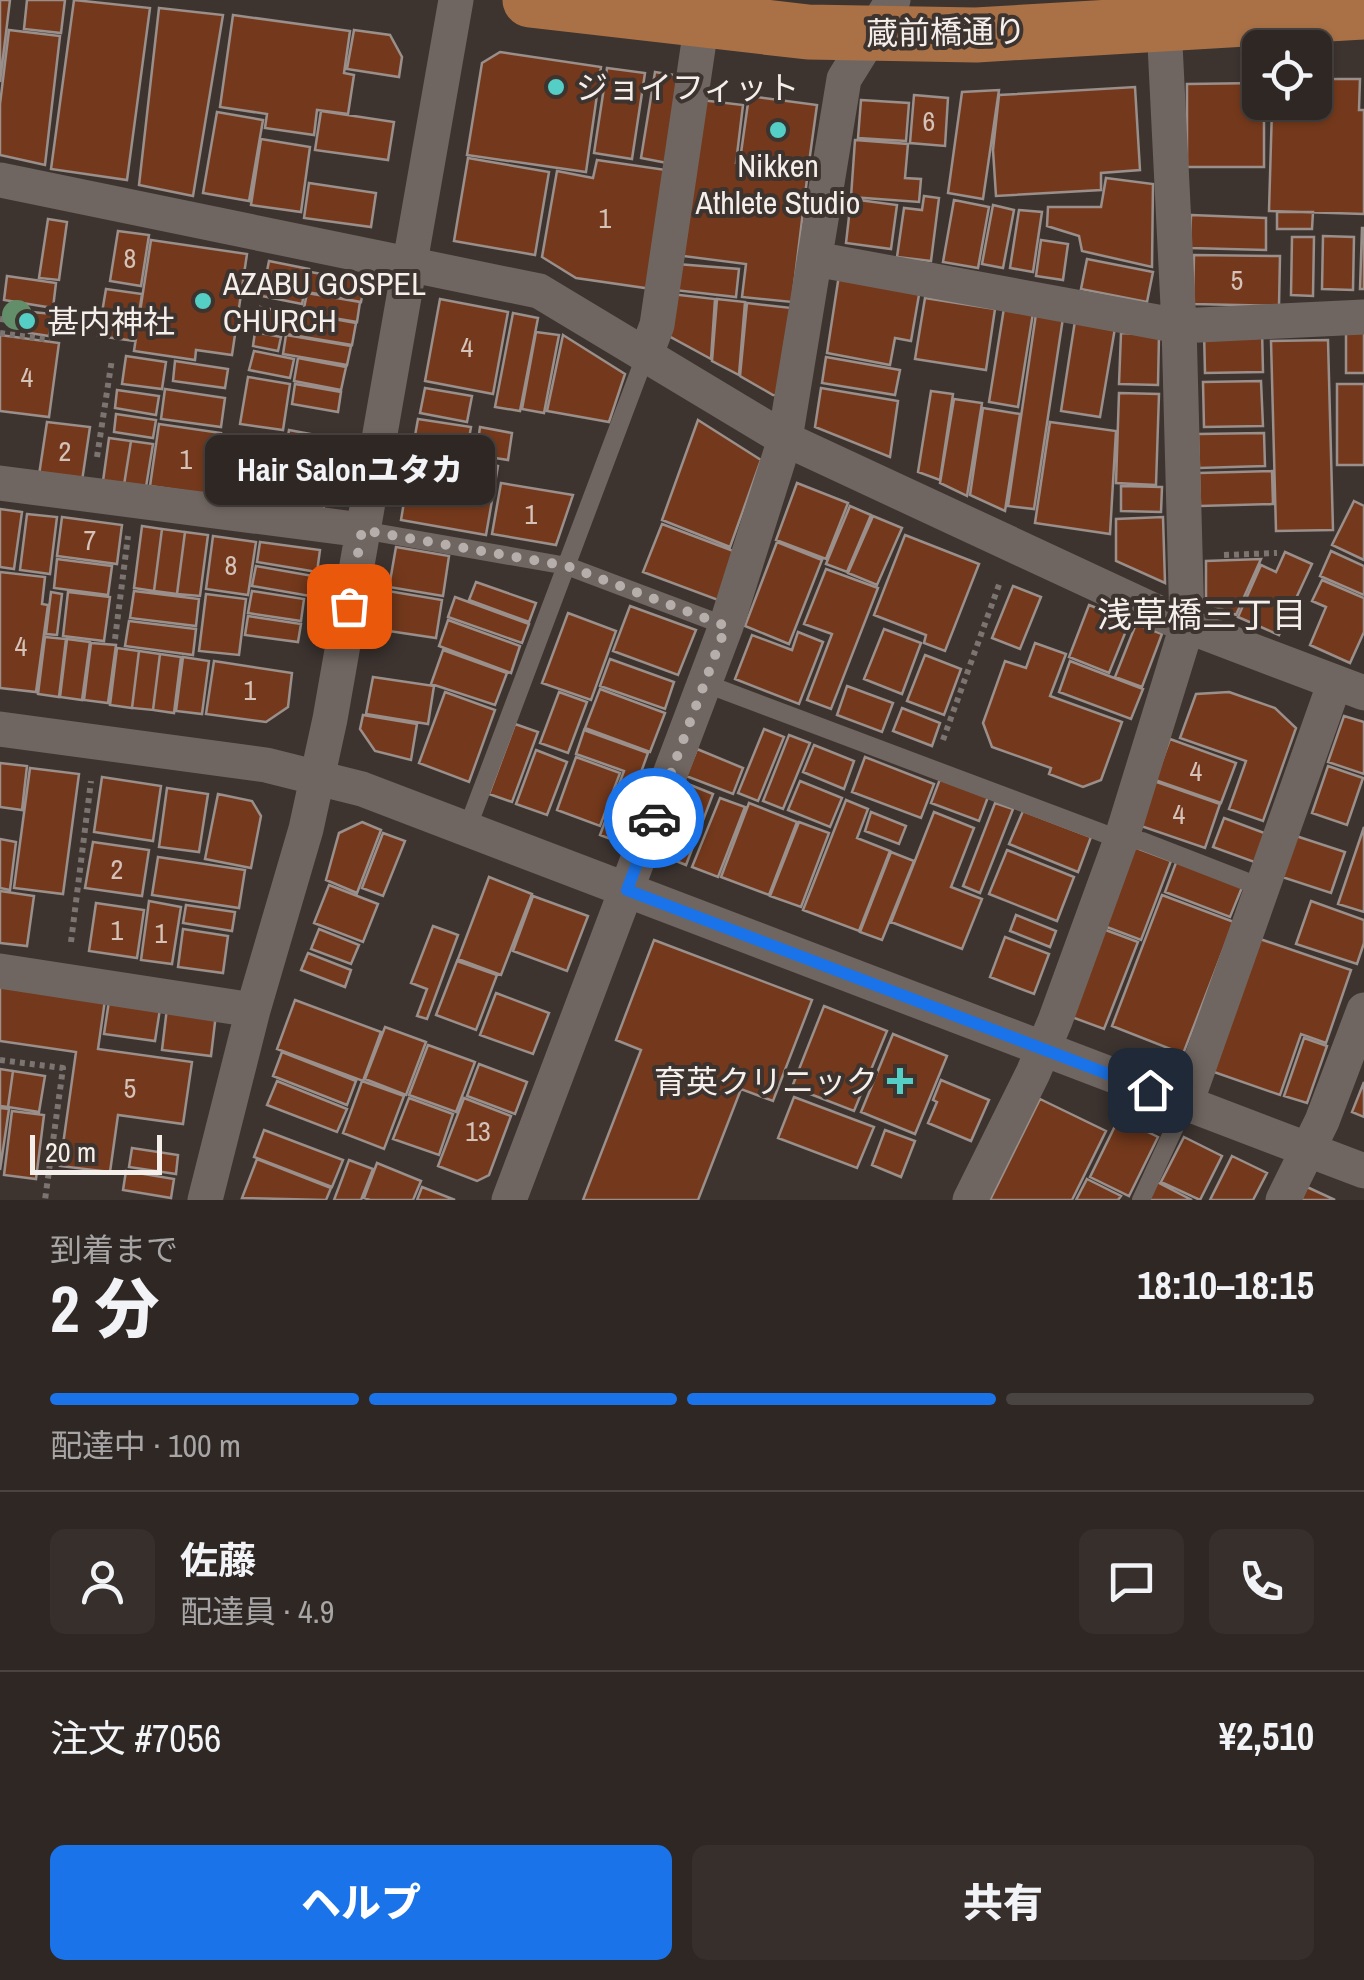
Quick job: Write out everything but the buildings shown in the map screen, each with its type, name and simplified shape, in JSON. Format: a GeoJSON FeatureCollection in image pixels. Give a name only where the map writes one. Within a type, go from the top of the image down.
{"type":"FeatureCollection","features":[{"type":"Feature","properties":{"kind":"main road","name":"蔵前橋通り"},"geometry":{"type":"LineString","coordinates":[[530,0],[808,32],[883,17],[976,35],[1364,12]]}},
{"type":"Feature","properties":{"kind":"street"},"geometry":{"type":"LineString","coordinates":[[205,1200],[318,777],[456,0]]}},
{"type":"Feature","properties":{"kind":"street"},"geometry":{"type":"LineString","coordinates":[[509,1200],[726,626],[785,439],[844,79],[883,17]]}},
{"type":"Feature","properties":{"kind":"street"},"geometry":{"type":"LineString","coordinates":[[646,354],[657,325],[702,21]]}},
{"type":"Feature","properties":{"kind":"street"},"geometry":{"type":"LineString","coordinates":[[970,1200],[1043,1048],[1120,840],[1188,626],[1164,24]]}},
{"type":"Feature","properties":{"kind":"street"},"geometry":{"type":"LineString","coordinates":[[1,186],[540,291],[785,439],[1188,626],[1350,687],[1262,888],[1186,1104]]}},
{"type":"Feature","properties":{"kind":"street"},"geometry":{"type":"LineString","coordinates":[[815,258],[1179,326],[1364,316]]}},
{"type":"Feature","properties":{"kind":"street"},"geometry":{"type":"LineString","coordinates":[[0,483],[362,530]]}},
{"type":"Feature","properties":{"kind":"street"},"geometry":{"type":"LineString","coordinates":[[0,729],[266,765],[362,789],[1364,1171]]}},
{"type":"Feature","properties":{"kind":"street"},"geometry":{"type":"LineString","coordinates":[[0,971],[253,1010]]}},
{"type":"Feature","properties":{"kind":"street"},"geometry":{"type":"LineString","coordinates":[[1283,1200],[1322,1121],[1364,1010]]}},
{"type":"Feature","properties":{"kind":"lane"},"geometry":{"type":"LineString","coordinates":[[467,829],[646,354]]}},
{"type":"Feature","properties":{"kind":"lane"},"geometry":{"type":"LineString","coordinates":[[362,530],[567,566],[726,626]]}},
{"type":"Feature","properties":{"kind":"lane"},"geometry":{"type":"LineString","coordinates":[[704,683],[1120,840],[1142,841],[1262,888]]}},
{"type":"Feature","properties":{"kind":"lane"},"geometry":{"type":"LineString","coordinates":[[1140,1200],[1186,1104]]}},
{"type":"Feature","properties":{"kind":"path"},"geometry":{"type":"LineString","coordinates":[[0,318],[28,322]]}},
{"type":"Feature","properties":{"kind":"path"},"geometry":{"type":"LineString","coordinates":[[0,333],[50,340]]}},
{"type":"Feature","properties":{"kind":"path"},"geometry":{"type":"LineString","coordinates":[[91,495],[112,360]]}},
{"type":"Feature","properties":{"kind":"path"},"geometry":{"type":"LineString","coordinates":[[115,639],[132,501]]}},
{"type":"Feature","properties":{"kind":"path"},"geometry":{"type":"LineString","coordinates":[[932,769],[1013,545]]}},
{"type":"Feature","properties":{"kind":"path"},"geometry":{"type":"LineString","coordinates":[[1185,556],[1278,553]]}},
{"type":"Feature","properties":{"kind":"path"},"geometry":{"type":"LineString","coordinates":[[67,981],[92,770]]}},
{"type":"Feature","properties":{"kind":"path"},"geometry":{"type":"LineString","coordinates":[[0,1060],[63,1068],[45,1200]]}},
{"type":"Feature","properties":{"kind":"way so far"},"geometry":{"type":"LineString","coordinates":[[349,606],[362,530],[567,566],[726,626],[654,818]]}},
{"type":"Feature","properties":{"kind":"place","name":"ジョイフィット"},"geometry":{"type":"Point","coordinates":[556,87]}},
{"type":"Feature","properties":{"kind":"place","name":"Nikken Athlete Studio"},"geometry":{"type":"Point","coordinates":[778,130]}},
{"type":"Feature","properties":{"kind":"place","name":"AZABU GOSPEL CHURCH"},"geometry":{"type":"Point","coordinates":[203,301]}},
{"type":"Feature","properties":{"kind":"place","name":"甚内神社"},"geometry":{"type":"Point","coordinates":[27,321]}},
{"type":"Feature","properties":{"kind":"place","name":"Hair Salonユタカ"},"geometry":{"type":"Point","coordinates":[349,606]}},
{"type":"Feature","properties":{"kind":"place","name":"育英クリニック"},"geometry":{"type":"Point","coordinates":[900,1081]}},
{"type":"Feature","properties":{"kind":"district","name":"浅草橋三丁目"},"geometry":{"type":"Point","coordinates":[1202,614]}},
{"type":"Feature","properties":{"kind":"route"},"geometry":{"type":"LineString","coordinates":[[654,818],[627,890],[1150,1090]]}}]}
